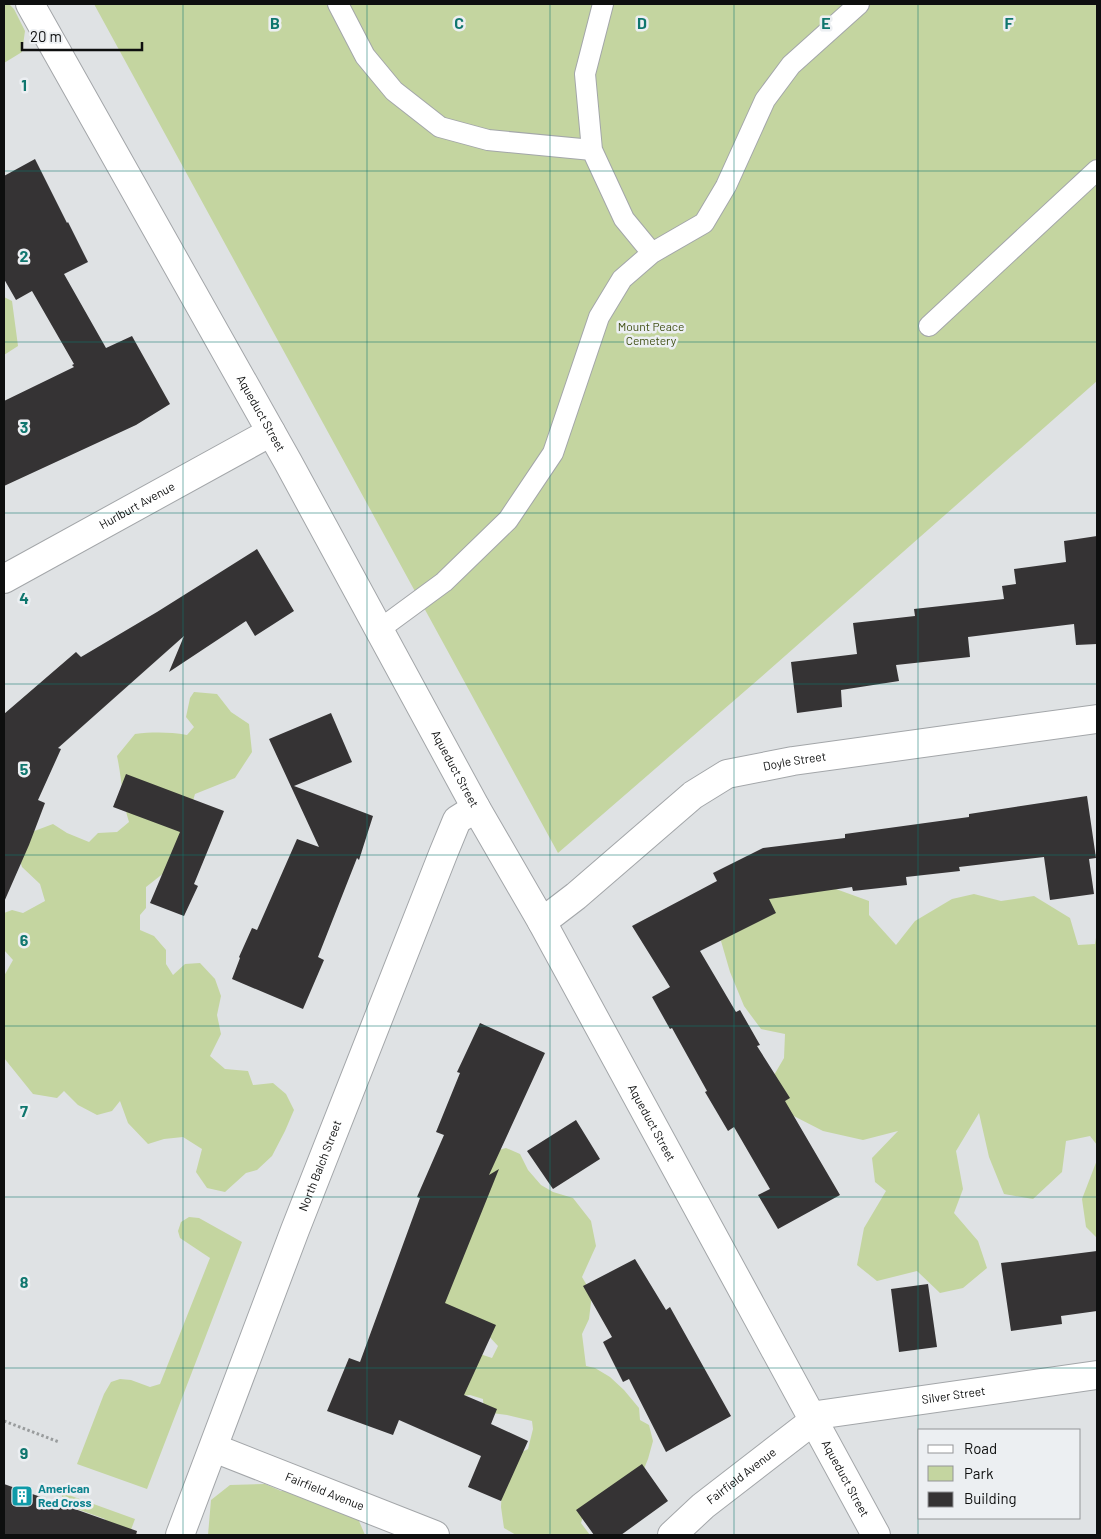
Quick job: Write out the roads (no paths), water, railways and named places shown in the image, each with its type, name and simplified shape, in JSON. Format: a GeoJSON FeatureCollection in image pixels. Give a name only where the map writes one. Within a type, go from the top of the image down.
{"type":"FeatureCollection","features":[{"type":"Feature","properties":{"kind":"street","name":"Aqueduct Street"},"geometry":{"type":"LineString","coordinates":[[30,4],[271,432],[476,808],[542,922],[876,1535]]}},
{"type":"Feature","properties":{"kind":"street","name":"Hurlburt Avenue"},"geometry":{"type":"LineString","coordinates":[[4,579],[271,432]]}},
{"type":"Feature","properties":{"kind":"street","name":"Doyle Street"},"geometry":{"type":"LineString","coordinates":[[542,922],[576,896],[693,795],[727,774],[793,761],[1097,719]]}},
{"type":"Feature","properties":{"kind":"street","name":"North Balch Street"},"geometry":{"type":"LineString","coordinates":[[180,1535],[295,1230],[443,854],[457,820],[476,808]]}},
{"type":"Feature","properties":{"kind":"street","name":"Silver Street"},"geometry":{"type":"LineString","coordinates":[[812,1418],[1097,1375]]}},
{"type":"Feature","properties":{"kind":"street","name":"Fairfield Avenue"},"geometry":{"type":"LineString","coordinates":[[672,1535],[703,1506],[812,1418]]}},
{"type":"Feature","properties":{"kind":"street","name":"Fairfield Avenue"},"geometry":{"type":"LineString","coordinates":[[214,1448],[435,1535]]}},
{"type":"Feature","properties":{"kind":"lane"},"geometry":{"type":"LineString","coordinates":[[338,4],[365,56],[388,84],[394,91],[440,127],[488,140],[592,150]]}},
{"type":"Feature","properties":{"kind":"lane"},"geometry":{"type":"LineString","coordinates":[[603,4],[585,74],[592,150],[624,220],[652,253]]}},
{"type":"Feature","properties":{"kind":"lane"},"geometry":{"type":"LineString","coordinates":[[380,629],[444,582],[508,520],[553,453],[599,317],[622,279],[652,253],[704,223],[726,186],[765,100],[791,65],[859,4]]}},
{"type":"Feature","properties":{"kind":"lane"},"geometry":{"type":"LineString","coordinates":[[929,326],[1097,170]]}},
{"type":"Feature","properties":{"kind":"place","name":"American Red Cross"},"geometry":{"type":"Point","coordinates":[22,1496]}},
{"type":"Feature","properties":{"kind":"park label","name":"Mount Peace Cemetery"},"geometry":{"type":"Point","coordinates":[651,334]}}]}
